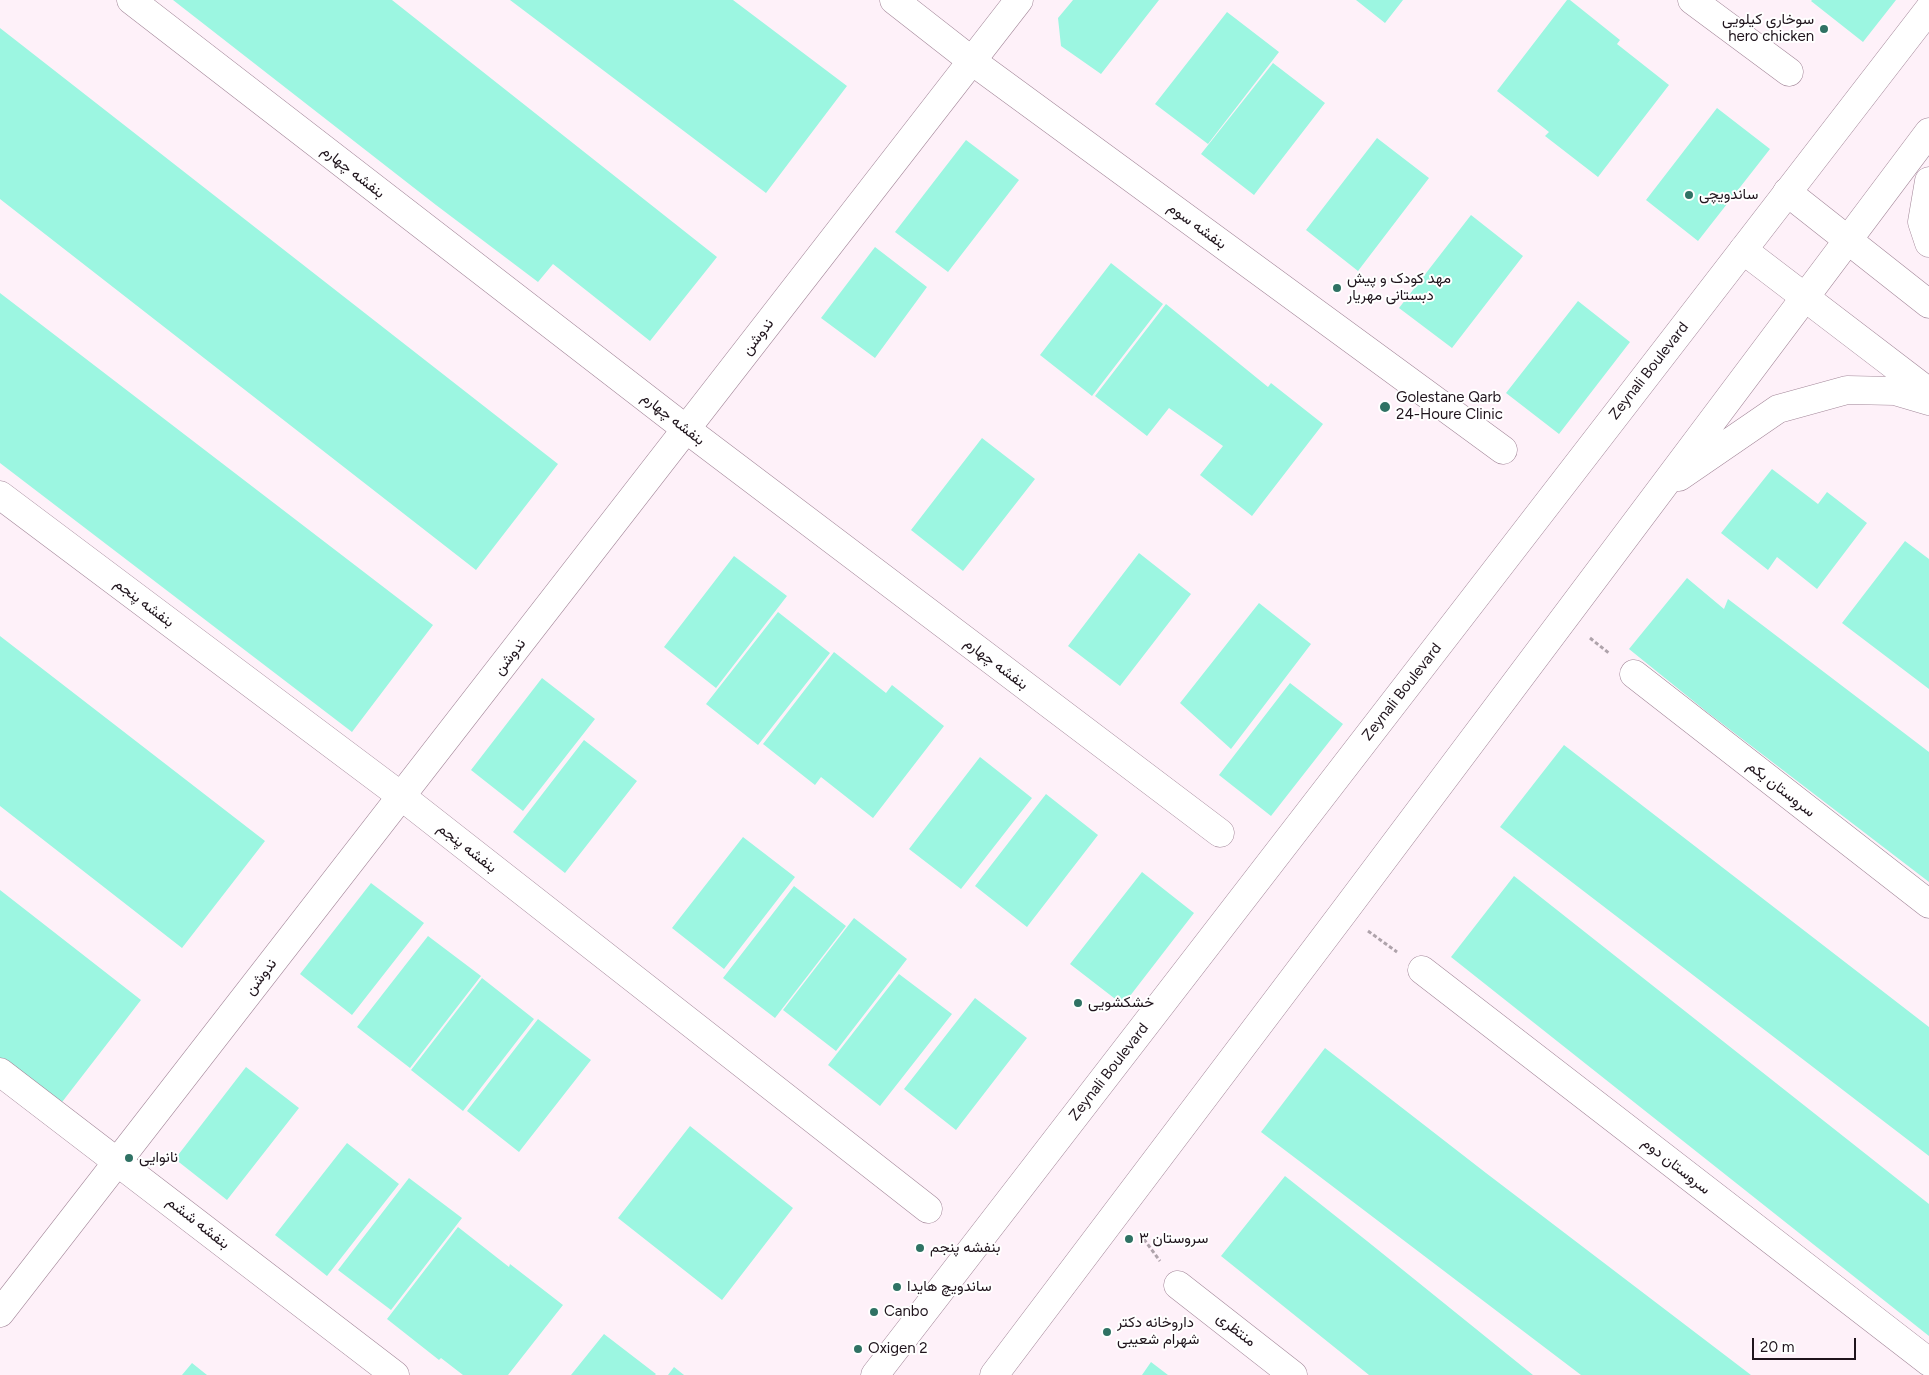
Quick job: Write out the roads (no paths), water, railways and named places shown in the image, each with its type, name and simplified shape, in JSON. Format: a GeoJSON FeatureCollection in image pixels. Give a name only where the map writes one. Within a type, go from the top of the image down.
{"type":"FeatureCollection","features":[{"type":"Feature","properties":{"kind":"street","name":"بنفشه چهارم"},"geometry":{"type":"LineString","coordinates":[[131,0],[686,429],[1220,833]]}},
{"type":"Feature","properties":{"kind":"street","name":"بنفشه سوم"},"geometry":{"type":"LineString","coordinates":[[894,0],[972,61],[1503,450]]}},
{"type":"Feature","properties":{"kind":"street","name":"ندوشن"},"geometry":{"type":"LineString","coordinates":[[0,1313],[1019,0]]}},
{"type":"Feature","properties":{"kind":"street"},"geometry":{"type":"LineString","coordinates":[[1692,0],[1789,72]]}},
{"type":"Feature","properties":{"kind":"street","name":"Zeynali Boulevard"},"geometry":{"type":"LineString","coordinates":[[875,1375],[1929,9]]}},
{"type":"Feature","properties":{"kind":"street"},"geometry":{"type":"LineString","coordinates":[[994,1375],[1121,1209],[1929,132]]}},
{"type":"Feature","properties":{"kind":"street"},"geometry":{"type":"LineString","coordinates":[[1929,181],[1922,222],[1929,243]]}},
{"type":"Feature","properties":{"kind":"street"},"geometry":{"type":"LineString","coordinates":[[1787,192],[1929,304]]}},
{"type":"Feature","properties":{"kind":"street"},"geometry":{"type":"LineString","coordinates":[[1743,250],[1929,392]]}},
{"type":"Feature","properties":{"kind":"street"},"geometry":{"type":"LineString","coordinates":[[1660,491],[1778,409],[1847,390],[1895,391],[1929,401]]}},
{"type":"Feature","properties":{"kind":"street","name":"بنفشه پنجم"},"geometry":{"type":"LineString","coordinates":[[0,495],[401,796],[928,1209]]}},
{"type":"Feature","properties":{"kind":"street","name":"سروستان یکم"},"geometry":{"type":"LineString","coordinates":[[1634,674],[1929,904]]}},
{"type":"Feature","properties":{"kind":"street","name":"سروستان دوم"},"geometry":{"type":"LineString","coordinates":[[1422,970],[1929,1362]]}},
{"type":"Feature","properties":{"kind":"street","name":"بنفشه ششم"},"geometry":{"type":"LineString","coordinates":[[0,1072],[395,1375]]}},
{"type":"Feature","properties":{"kind":"street","name":"منتظری"},"geometry":{"type":"LineString","coordinates":[[1178,1285],[1293,1375]]}},
{"type":"Feature","properties":{"kind":"place","name":"سوخاری کیلویی hero chicken"},"geometry":{"type":"Point","coordinates":[1824,29]}},
{"type":"Feature","properties":{"kind":"place","name":"ساندویچی"},"geometry":{"type":"Point","coordinates":[1689,195]}},
{"type":"Feature","properties":{"kind":"place","name":"مهد کودک و پیش دبستانی مهریار"},"geometry":{"type":"Point","coordinates":[1337,288]}},
{"type":"Feature","properties":{"kind":"place","name":"Golestane Qarb 24-Houre Clinic"},"geometry":{"type":"Point","coordinates":[1385,407]}},
{"type":"Feature","properties":{"kind":"place","name":"خشکشویی"},"geometry":{"type":"Point","coordinates":[1078,1003]}},
{"type":"Feature","properties":{"kind":"place","name":"نانوایی"},"geometry":{"type":"Point","coordinates":[129,1158]}},
{"type":"Feature","properties":{"kind":"place","name":"سروستان ۳"},"geometry":{"type":"Point","coordinates":[1129,1239]}},
{"type":"Feature","properties":{"kind":"place","name":"بنفشه پنجم"},"geometry":{"type":"Point","coordinates":[920,1248]}},
{"type":"Feature","properties":{"kind":"place","name":"ساندویچ هایدا"},"geometry":{"type":"Point","coordinates":[897,1287]}},
{"type":"Feature","properties":{"kind":"place","name":"Canbo"},"geometry":{"type":"Point","coordinates":[874,1312]}},
{"type":"Feature","properties":{"kind":"place","name":"داروخانه دکتر شهرام شعیبی"},"geometry":{"type":"Point","coordinates":[1107,1332]}},
{"type":"Feature","properties":{"kind":"place","name":"Oxigen 2"},"geometry":{"type":"Point","coordinates":[858,1349]}}]}
